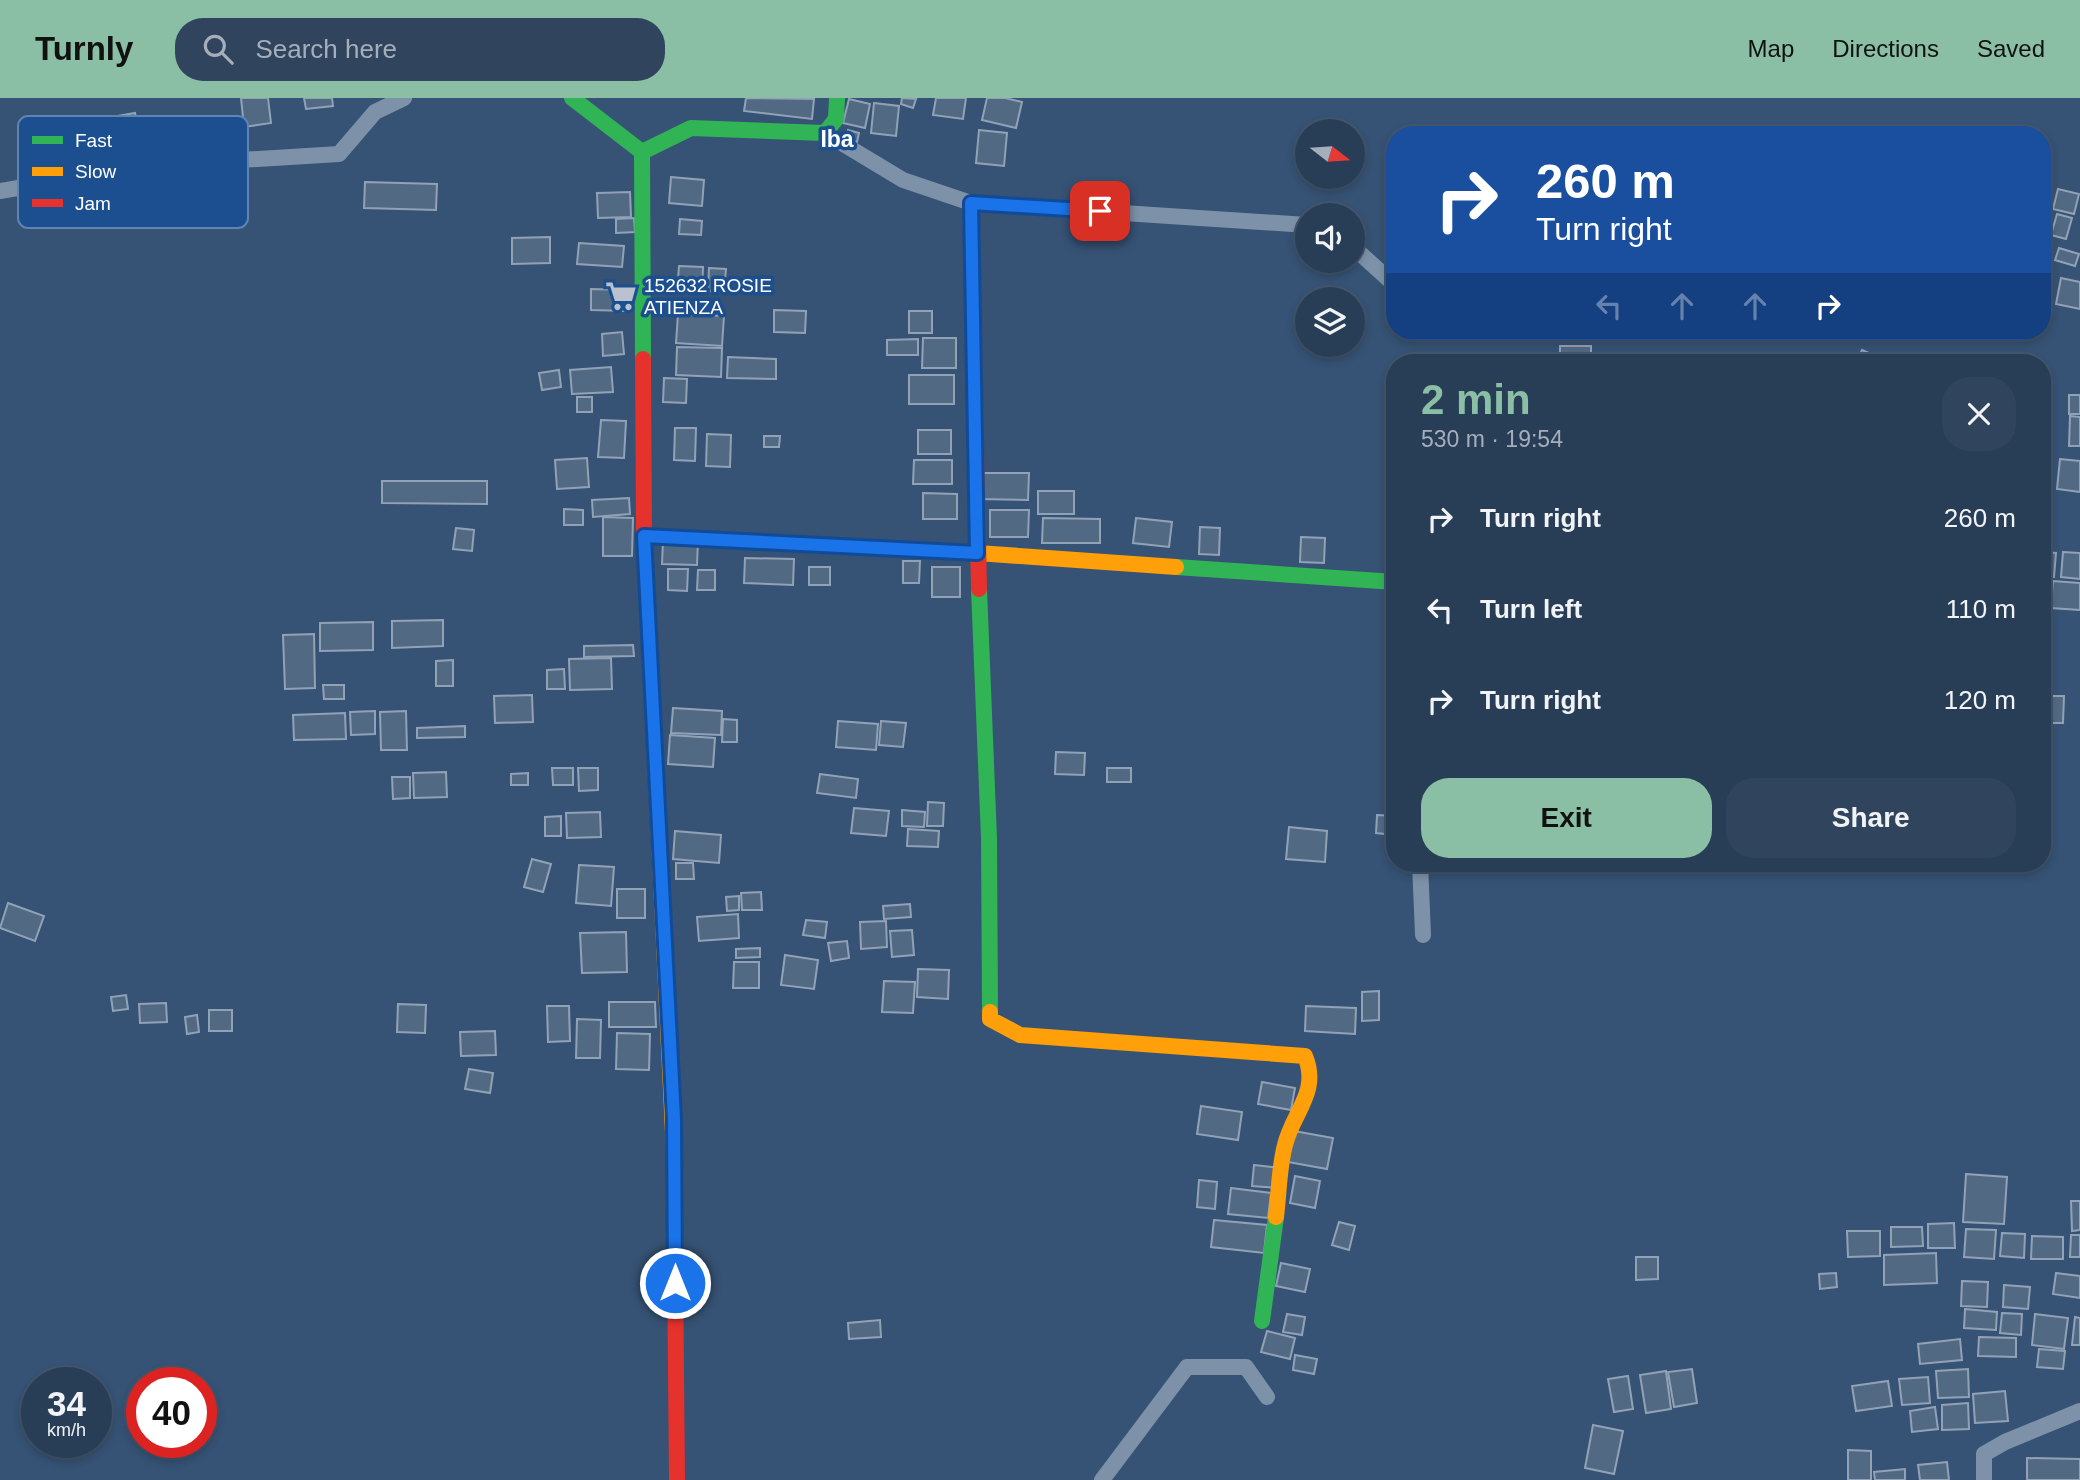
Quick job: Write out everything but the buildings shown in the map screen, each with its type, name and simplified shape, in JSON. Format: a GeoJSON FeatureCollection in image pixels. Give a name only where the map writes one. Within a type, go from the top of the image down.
{"type":"FeatureCollection","features":[{"type":"Feature","properties":{"kind":"street"},"geometry":{"type":"LineString","coordinates":[[248,160],[339,154],[375,112],[404,98]]}},
{"type":"Feature","properties":{"kind":"street"},"geometry":{"type":"LineString","coordinates":[[572,98],[642,152]]}},
{"type":"Feature","properties":{"kind":"street"},"geometry":{"type":"LineString","coordinates":[[825,133],[836,119],[837,98]]}},
{"type":"Feature","properties":{"kind":"street"},"geometry":{"type":"LineString","coordinates":[[642,152],[691,128],[825,133],[904,180],[971,203],[1295,224]]}},
{"type":"Feature","properties":{"kind":"street"},"geometry":{"type":"LineString","coordinates":[[642,152],[644,536],[674,1119],[677,1480]]}},
{"type":"Feature","properties":{"kind":"street"},"geometry":{"type":"LineString","coordinates":[[0,191],[18,188]]}},
{"type":"Feature","properties":{"kind":"street"},"geometry":{"type":"LineString","coordinates":[[971,203],[977,553],[989,838],[990,1019],[1020,1035],[1305,1056],[1311,1073],[1307,1095],[1285,1144],[1262,1321]]}},
{"type":"Feature","properties":{"kind":"street"},"geometry":{"type":"LineString","coordinates":[[1365,258],[1386,277]]}},
{"type":"Feature","properties":{"kind":"street"},"geometry":{"type":"LineString","coordinates":[[644,536],[977,553],[1386,581]]}},
{"type":"Feature","properties":{"kind":"street"},"geometry":{"type":"LineString","coordinates":[[1420,872],[1423,936]]}},
{"type":"Feature","properties":{"kind":"street"},"geometry":{"type":"LineString","coordinates":[[1102,1480],[1187,1367],[1246,1367],[1267,1397]]}},
{"type":"Feature","properties":{"kind":"street"},"geometry":{"type":"LineString","coordinates":[[1984,1480],[1984,1454],[2005,1442],[2080,1411]]}},
{"type":"Feature","properties":{"kind":"traffic: fast"},"geometry":{"type":"LineString","coordinates":[[572,98],[642,152]]}},
{"type":"Feature","properties":{"kind":"traffic: fast"},"geometry":{"type":"LineString","coordinates":[[643,359],[642,152],[691,128],[825,133],[836,119],[837,98]]}},
{"type":"Feature","properties":{"kind":"traffic: fast"},"geometry":{"type":"LineString","coordinates":[[1176,567],[1386,581]]}},
{"type":"Feature","properties":{"kind":"traffic: fast"},"geometry":{"type":"LineString","coordinates":[[979,589],[989,838],[990,1012]]}},
{"type":"Feature","properties":{"kind":"traffic: fast"},"geometry":{"type":"LineString","coordinates":[[1262,1321],[1276,1217]]}},
{"type":"Feature","properties":{"kind":"traffic: slow"},"geometry":{"type":"LineString","coordinates":[[644,536],[977,553],[1176,567]]}},
{"type":"Feature","properties":{"kind":"traffic: slow"},"geometry":{"type":"LineString","coordinates":[[652,693],[674,1153]]}},
{"type":"Feature","properties":{"kind":"traffic: slow"},"geometry":{"type":"LineString","coordinates":[[990,1012],[990,1019],[1020,1035],[1305,1056],[1309,1080],[1304,1102],[1285,1145],[1276,1217]]}},
{"type":"Feature","properties":{"kind":"traffic: jam"},"geometry":{"type":"LineString","coordinates":[[971,203],[979,589]]}},
{"type":"Feature","properties":{"kind":"traffic: jam"},"geometry":{"type":"LineString","coordinates":[[643,359],[644,536],[652,693]]}},
{"type":"Feature","properties":{"kind":"traffic: jam"},"geometry":{"type":"LineString","coordinates":[[674,1153],[677,1480]]}},
{"type":"Feature","properties":{"kind":"place","name":"152632 ROSIE ATIENZA"},"geometry":{"type":"Point","coordinates":[621,296]}},
{"type":"Feature","properties":{"kind":"district","name":"Iba"},"geometry":{"type":"Point","coordinates":[837,139]}},
{"type":"Feature","properties":{"kind":"route"},"geometry":{"type":"LineString","coordinates":[[675,1283],[674,1119],[644,536],[977,553],[971,203],[1100,211]]}}]}
